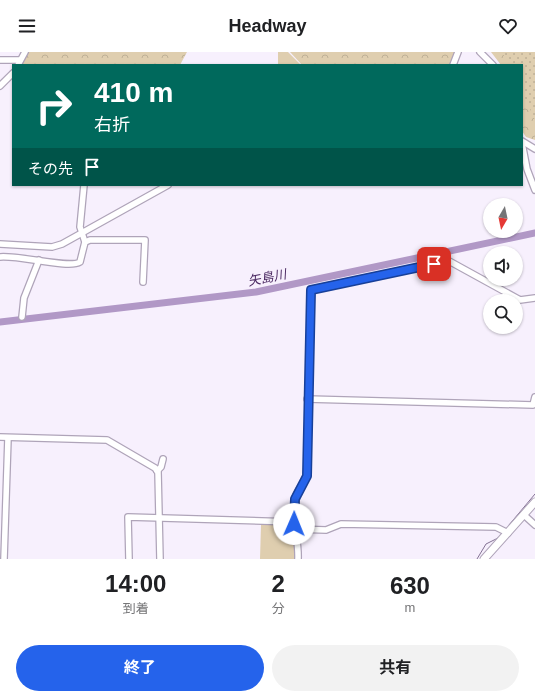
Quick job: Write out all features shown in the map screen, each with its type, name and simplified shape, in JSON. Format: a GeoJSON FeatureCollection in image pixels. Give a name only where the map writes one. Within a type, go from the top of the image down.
{"type":"FeatureCollection","features":[{"type":"Feature","properties":{"kind":"main road"},"geometry":{"type":"LineString","coordinates":[[484,559],[535,502]]}},
{"type":"Feature","properties":{"kind":"street"},"geometry":{"type":"LineString","coordinates":[[0,60],[19,63],[25,52]]}},
{"type":"Feature","properties":{"kind":"street"},"geometry":{"type":"LineString","coordinates":[[453,64],[458,52]]}},
{"type":"Feature","properties":{"kind":"street"},"geometry":{"type":"LineString","coordinates":[[480,52],[492,64]]}},
{"type":"Feature","properties":{"kind":"street"},"geometry":{"type":"LineString","coordinates":[[0,86],[12,74]]}},
{"type":"Feature","properties":{"kind":"street"},"geometry":{"type":"LineString","coordinates":[[523,143],[535,149]]}},
{"type":"Feature","properties":{"kind":"street"},"geometry":{"type":"LineString","coordinates":[[523,147],[527,169],[535,190]]}},
{"type":"Feature","properties":{"kind":"street"},"geometry":{"type":"LineString","coordinates":[[0,257],[19,257],[76,265],[80,262],[85,242],[81,232],[84,186]]}},
{"type":"Feature","properties":{"kind":"street"},"geometry":{"type":"LineString","coordinates":[[0,244],[52,247],[62,244],[81,232],[166,186]]}},
{"type":"Feature","properties":{"kind":"street"},"geometry":{"type":"LineString","coordinates":[[85,242],[90,240],[145,240],[143,282]]}},
{"type":"Feature","properties":{"kind":"street"},"geometry":{"type":"LineString","coordinates":[[22,317],[24,298],[39,260]]}},
{"type":"Feature","properties":{"kind":"street"},"geometry":{"type":"LineString","coordinates":[[298,559],[295,526],[295,499],[307,476],[307,399],[311,290],[449,261],[520,300],[535,298]]}},
{"type":"Feature","properties":{"kind":"street"},"geometry":{"type":"LineString","coordinates":[[307,399],[532,405],[535,397]]}},
{"type":"Feature","properties":{"kind":"street"},"geometry":{"type":"LineString","coordinates":[[0,437],[107,440],[157,471]]}},
{"type":"Feature","properties":{"kind":"street"},"geometry":{"type":"LineString","coordinates":[[4,559],[8,438]]}},
{"type":"Feature","properties":{"kind":"street"},"geometry":{"type":"LineString","coordinates":[[160,559],[157,471],[161,467],[163,459]]}},
{"type":"Feature","properties":{"kind":"street"},"geometry":{"type":"LineString","coordinates":[[524,515],[535,525]]}},
{"type":"Feature","properties":{"kind":"street"},"geometry":{"type":"LineString","coordinates":[[129,559],[128,518],[295,526],[326,530],[341,524],[496,528],[508,533]]}},
{"type":"Feature","properties":{"kind":"green space"},"geometry":{"type":"Polygon","coordinates":[[[25,52],[187,52],[181,64],[19,64],[25,52]]]}},
{"type":"Feature","properties":{"kind":"green space"},"geometry":{"type":"Polygon","coordinates":[[[278,52],[288,52],[300,64],[278,64],[278,52]]]}},
{"type":"Feature","properties":{"kind":"green space"},"geometry":{"type":"Polygon","coordinates":[[[290,52],[458,52],[453,64],[301,64],[290,52]]]}},
{"type":"Feature","properties":{"kind":"green space"},"geometry":{"type":"Polygon","coordinates":[[[491,52],[535,52],[535,140],[526,137],[523,132],[523,64],[500,64],[491,52]]]}},
{"type":"Feature","properties":{"kind":"green space"},"geometry":{"type":"Polygon","coordinates":[[[502,52],[535,52],[535,120],[523,94],[523,64],[508,64],[502,52]]]}},
{"type":"Feature","properties":{"kind":"green space"},"geometry":{"type":"Polygon","coordinates":[[[261,525],[291,525],[296,545],[296,559],[260,559],[261,525]]]}},
{"type":"Feature","properties":{"kind":"waterway","name":"矢島川"},"geometry":{"type":"LineString","coordinates":[[0,322],[256,292],[535,233]]}},
{"type":"Feature","properties":{"kind":"waterway"},"geometry":{"type":"LineString","coordinates":[[509,525],[535,494]]}},
{"type":"Feature","properties":{"kind":"waterway"},"geometry":{"type":"LineString","coordinates":[[477,559],[486,544],[498,538]]}},
{"type":"Feature","properties":{"kind":"route"},"geometry":{"type":"LineString","coordinates":[[294,524],[295,499],[307,476],[307,399],[311,290],[434,264]]}}]}
